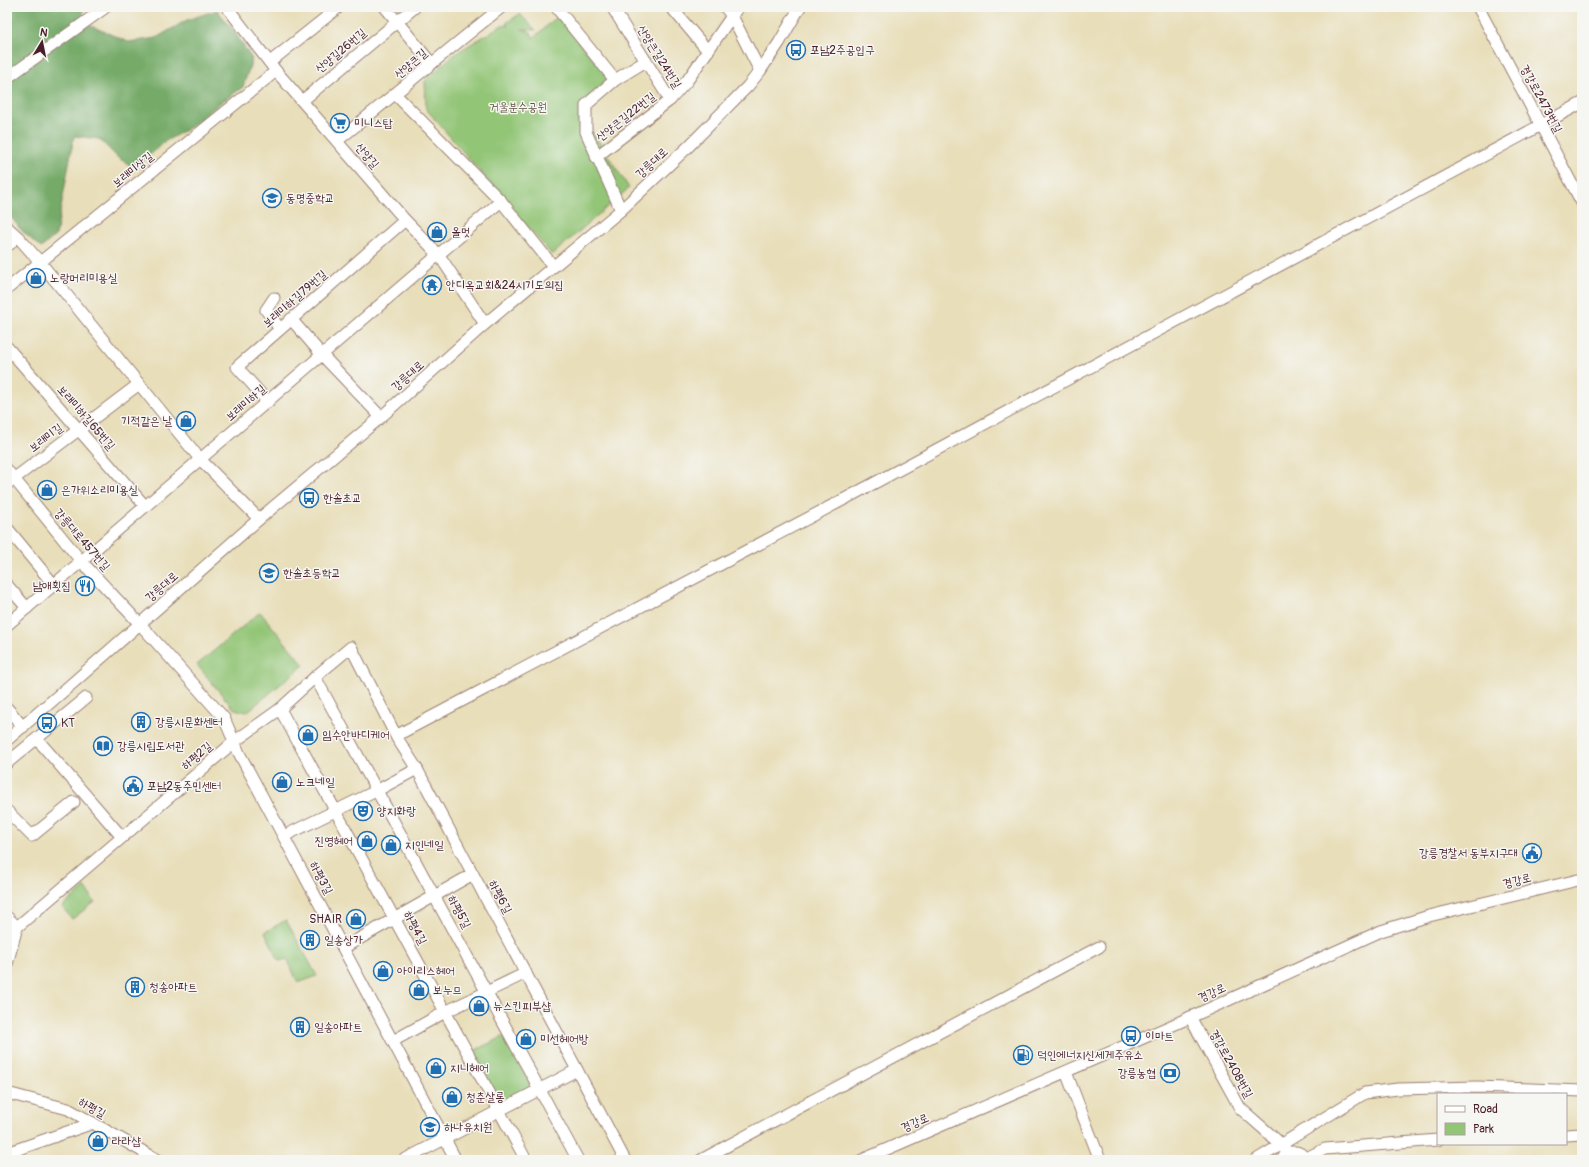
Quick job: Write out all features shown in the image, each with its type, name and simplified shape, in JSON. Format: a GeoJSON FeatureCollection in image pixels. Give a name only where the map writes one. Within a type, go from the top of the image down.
{"type":"FeatureCollection","features":[{"type":"Feature","properties":{"kind":"street"},"geometry":{"type":"LineString","coordinates":[[7,78],[106,7]]}},
{"type":"Feature","properties":{"kind":"street","name":"산양길"},"geometry":{"type":"LineString","coordinates":[[227,7],[302,101],[405,220],[439,255],[485,324]]}},
{"type":"Feature","properties":{"kind":"street","name":"보래미상길"},"geometry":{"type":"LineString","coordinates":[[7,289],[273,66],[339,7]]}},
{"type":"Feature","properties":{"kind":"street"},"geometry":{"type":"LineString","coordinates":[[385,7],[431,63]]}},
{"type":"Feature","properties":{"kind":"street","name":"산양길26번길"},"geometry":{"type":"LineString","coordinates":[[302,101],[415,7]]}},
{"type":"Feature","properties":{"kind":"street","name":"산양큰길"},"geometry":{"type":"LineString","coordinates":[[337,141],[396,94],[431,63],[502,7]]}},
{"type":"Feature","properties":{"kind":"street"},"geometry":{"type":"LineString","coordinates":[[556,7],[615,80]]}},
{"type":"Feature","properties":{"kind":"street","name":"산양큰길24번길"},"geometry":{"type":"LineString","coordinates":[[612,7],[670,100]]}},
{"type":"Feature","properties":{"kind":"street"},"geometry":{"type":"LineString","coordinates":[[671,7],[708,51]]}},
{"type":"Feature","properties":{"kind":"street","name":"강릉대로"},"geometry":{"type":"LineString","coordinates":[[7,740],[259,519],[381,417],[485,324],[621,210],[718,118],[760,71],[800,7]]}},
{"type":"Feature","properties":{"kind":"street","name":"경강로2473번길"},"geometry":{"type":"LineString","coordinates":[[1478,7],[1582,203]]}},
{"type":"Feature","properties":{"kind":"street"},"geometry":{"type":"LineString","coordinates":[[732,10],[760,71]]}},
{"type":"Feature","properties":{"kind":"street","name":"산양큰길22번길"},"geometry":{"type":"LineString","coordinates":[[646,61],[615,80],[586,105],[586,132],[596,157],[670,100],[687,81],[708,51],[732,10]]}},
{"type":"Feature","properties":{"kind":"street"},"geometry":{"type":"LineString","coordinates":[[396,94],[501,201],[553,266]]}},
{"type":"Feature","properties":{"kind":"street"},"geometry":{"type":"LineString","coordinates":[[403,732],[847,497],[1582,103]]}},
{"type":"Feature","properties":{"kind":"street"},"geometry":{"type":"LineString","coordinates":[[596,157],[621,210]]}},
{"type":"Feature","properties":{"kind":"street","name":"보래미하길"},"geometry":{"type":"LineString","coordinates":[[7,625],[501,201]]}},
{"type":"Feature","properties":{"kind":"street","name":"보래미하길79번길"},"geometry":{"type":"LineString","coordinates":[[268,402],[237,366],[405,220]]}},
{"type":"Feature","properties":{"kind":"street"},"geometry":{"type":"LineString","coordinates":[[7,228],[18,237],[40,262],[200,459],[259,519]]}},
{"type":"Feature","properties":{"kind":"street"},"geometry":{"type":"LineString","coordinates":[[274,298],[266,310],[280,329]]}},
{"type":"Feature","properties":{"kind":"street"},"geometry":{"type":"LineString","coordinates":[[291,319],[322,355],[381,417]]}},
{"type":"Feature","properties":{"kind":"street","name":"보래미하길65번길"},"geometry":{"type":"LineString","coordinates":[[7,347],[145,506]]}},
{"type":"Feature","properties":{"kind":"street","name":"보래미길"},"geometry":{"type":"LineString","coordinates":[[9,477],[78,430],[139,384]]}},
{"type":"Feature","properties":{"kind":"street","name":"강릉대로457번길"},"geometry":{"type":"LineString","coordinates":[[9,477],[82,561],[140,624]]}},
{"type":"Feature","properties":{"kind":"street"},"geometry":{"type":"LineString","coordinates":[[7,528],[54,585]]}},
{"type":"Feature","properties":{"kind":"street"},"geometry":{"type":"LineString","coordinates":[[7,585],[27,608]]}},
{"type":"Feature","properties":{"kind":"street","name":"하평3길"},"geometry":{"type":"LineString","coordinates":[[140,624],[224,718],[234,742],[456,1160]]}},
{"type":"Feature","properties":{"kind":"street","name":"하평2길"},"geometry":{"type":"LineString","coordinates":[[17,928],[234,742],[280,709],[351,647]]}},
{"type":"Feature","properties":{"kind":"street","name":"하평6길"},"geometry":{"type":"LineString","coordinates":[[351,647],[397,738],[417,769],[625,1160]]}},
{"type":"Feature","properties":{"kind":"street","name":"하평5길"},"geometry":{"type":"LineString","coordinates":[[315,677],[378,790],[578,1160]]}},
{"type":"Feature","properties":{"kind":"street"},"geometry":{"type":"LineString","coordinates":[[7,763],[86,698]]}},
{"type":"Feature","properties":{"kind":"street"},"geometry":{"type":"LineString","coordinates":[[7,708],[23,727]]}},
{"type":"Feature","properties":{"kind":"street","name":"하평4길"},"geometry":{"type":"LineString","coordinates":[[280,709],[526,1160]]}},
{"type":"Feature","properties":{"kind":"street"},"geometry":{"type":"LineString","coordinates":[[37,739],[122,837]]}},
{"type":"Feature","properties":{"kind":"street"},"geometry":{"type":"LineString","coordinates":[[284,836],[378,790],[417,769]]}},
{"type":"Feature","properties":{"kind":"street"},"geometry":{"type":"LineString","coordinates":[[7,811],[32,836],[74,802]]}},
{"type":"Feature","properties":{"kind":"street"},"geometry":{"type":"LineString","coordinates":[[343,948],[473,874]]}},
{"type":"Feature","properties":{"kind":"street","name":"경강로"},"geometry":{"type":"LineString","coordinates":[[862,1160],[1066,1072],[1381,931],[1430,916],[1582,878]]}},
{"type":"Feature","properties":{"kind":"street"},"geometry":{"type":"LineString","coordinates":[[7,918],[17,928],[7,964]]}},
{"type":"Feature","properties":{"kind":"street"},"geometry":{"type":"LineString","coordinates":[[701,1160],[1099,946]]}},
{"type":"Feature","properties":{"kind":"street"},"geometry":{"type":"LineString","coordinates":[[393,1041],[446,1012],[526,973]]}},
{"type":"Feature","properties":{"kind":"street","name":"경강로2408번길"},"geometry":{"type":"LineString","coordinates":[[1190,1017],[1240,1108],[1281,1144],[1285,1157],[1292,1152],[1300,1153],[1306,1159]]}},
{"type":"Feature","properties":{"kind":"street"},"geometry":{"type":"LineString","coordinates":[[404,1160],[577,1070]]}},
{"type":"Feature","properties":{"kind":"street"},"geometry":{"type":"LineString","coordinates":[[1066,1072],[1100,1160]]}},
{"type":"Feature","properties":{"kind":"street"},"geometry":{"type":"LineString","coordinates":[[1256,1160],[1365,1094],[1398,1089],[1477,1087],[1582,1091]]}},
{"type":"Feature","properties":{"kind":"street","name":"하평길"},"geometry":{"type":"LineString","coordinates":[[7,1093],[68,1109],[158,1160]]}},
{"type":"Feature","properties":{"kind":"street"},"geometry":{"type":"LineString","coordinates":[[7,1153],[93,1123]]}},
{"type":"Feature","properties":{"kind":"street"},"geometry":{"type":"LineString","coordinates":[[1567,1135],[1582,1134]]}},
{"type":"Feature","properties":{"kind":"street"},"geometry":{"type":"LineString","coordinates":[[1306,1159],[1326,1149],[1437,1140]]}},
{"type":"Feature","properties":{"kind":"green space"},"geometry":{"type":"Polygon","coordinates":[[[7,7],[83,7],[83,22],[128,42],[156,38],[187,20],[217,10],[234,31],[252,59],[243,87],[220,103],[191,127],[164,142],[147,158],[133,167],[117,157],[99,139],[74,136],[56,235],[41,248],[21,230],[7,212],[7,7]]]}},
{"type":"Feature","properties":{"kind":"green space","name":"거울분수공원"},"geometry":{"type":"Polygon","coordinates":[[[520,14],[536,30],[521,29],[531,32],[533,38],[557,17],[612,81],[590,106],[590,128],[629,188],[552,255],[426,109],[425,81],[453,55],[502,25],[509,26],[506,23],[520,14]]]}},
{"type":"Feature","properties":{"kind":"green space"},"geometry":{"type":"Polygon","coordinates":[[[260,612],[304,665],[247,712],[234,709],[197,665],[260,612]]]}},
{"type":"Feature","properties":{"kind":"green space"},"geometry":{"type":"Polygon","coordinates":[[[85,887],[95,902],[72,919],[62,907],[85,887]]]}},
{"type":"Feature","properties":{"kind":"green space"},"geometry":{"type":"Polygon","coordinates":[[[286,920],[317,976],[298,983],[287,959],[279,961],[265,932],[286,920]]]}},
{"type":"Feature","properties":{"kind":"green space"},"geometry":{"type":"Polygon","coordinates":[[[507,1035],[535,1087],[500,1106],[471,1052],[507,1035]]]}},
{"type":"Feature","properties":{"kind":"place","name":"포남2주공입구"},"geometry":{"type":"Point","coordinates":[796,50]}},
{"type":"Feature","properties":{"kind":"place","name":"미니스탑"},"geometry":{"type":"Point","coordinates":[340,123]}},
{"type":"Feature","properties":{"kind":"place","name":"동명중학교"},"geometry":{"type":"Point","coordinates":[272,198]}},
{"type":"Feature","properties":{"kind":"place","name":"올멋"},"geometry":{"type":"Point","coordinates":[437,232]}},
{"type":"Feature","properties":{"kind":"place","name":"노랑머리미용실"},"geometry":{"type":"Point","coordinates":[36,278]}},
{"type":"Feature","properties":{"kind":"place","name":"안디옥교회&24시기도의집"},"geometry":{"type":"Point","coordinates":[432,285]}},
{"type":"Feature","properties":{"kind":"place","name":"기적같은 날"},"geometry":{"type":"Point","coordinates":[186,421]}},
{"type":"Feature","properties":{"kind":"place","name":"은가위소리미용실"},"geometry":{"type":"Point","coordinates":[47,490]}},
{"type":"Feature","properties":{"kind":"place","name":"한솔초교"},"geometry":{"type":"Point","coordinates":[309,498]}},
{"type":"Feature","properties":{"kind":"place","name":"한솔초등학교"},"geometry":{"type":"Point","coordinates":[269,573]}},
{"type":"Feature","properties":{"kind":"place","name":"남애횟집"},"geometry":{"type":"Point","coordinates":[85,586]}},
{"type":"Feature","properties":{"kind":"place","name":"강릉시문화센터"},"geometry":{"type":"Point","coordinates":[141,722]}},
{"type":"Feature","properties":{"kind":"place","name":"KT"},"geometry":{"type":"Point","coordinates":[47,723]}},
{"type":"Feature","properties":{"kind":"place","name":"임수안바디케어"},"geometry":{"type":"Point","coordinates":[308,735]}},
{"type":"Feature","properties":{"kind":"place","name":"강릉시립도서관"},"geometry":{"type":"Point","coordinates":[103,746]}},
{"type":"Feature","properties":{"kind":"place","name":"노크네일"},"geometry":{"type":"Point","coordinates":[282,782]}},
{"type":"Feature","properties":{"kind":"place","name":"포남2동주민센터"},"geometry":{"type":"Point","coordinates":[133,786]}},
{"type":"Feature","properties":{"kind":"place","name":"양지화랑"},"geometry":{"type":"Point","coordinates":[363,811]}},
{"type":"Feature","properties":{"kind":"place","name":"진영헤어"},"geometry":{"type":"Point","coordinates":[367,841]}},
{"type":"Feature","properties":{"kind":"place","name":"지인네일"},"geometry":{"type":"Point","coordinates":[391,845]}},
{"type":"Feature","properties":{"kind":"place","name":"강릉경찰서 동부지구대"},"geometry":{"type":"Point","coordinates":[1532,853]}},
{"type":"Feature","properties":{"kind":"place","name":"SHAIR"},"geometry":{"type":"Point","coordinates":[356,919]}},
{"type":"Feature","properties":{"kind":"place","name":"일송상가"},"geometry":{"type":"Point","coordinates":[310,940]}},
{"type":"Feature","properties":{"kind":"place","name":"아이리스헤어"},"geometry":{"type":"Point","coordinates":[383,971]}},
{"type":"Feature","properties":{"kind":"place","name":"청송아파트"},"geometry":{"type":"Point","coordinates":[135,987]}},
{"type":"Feature","properties":{"kind":"place","name":"보누므"},"geometry":{"type":"Point","coordinates":[419,990]}},
{"type":"Feature","properties":{"kind":"place","name":"뉴스킨피부샵"},"geometry":{"type":"Point","coordinates":[479,1006]}},
{"type":"Feature","properties":{"kind":"place","name":"일송아파트"},"geometry":{"type":"Point","coordinates":[300,1027]}},
{"type":"Feature","properties":{"kind":"place","name":"이마트"},"geometry":{"type":"Point","coordinates":[1131,1036]}},
{"type":"Feature","properties":{"kind":"place","name":"미선헤어방"},"geometry":{"type":"Point","coordinates":[526,1039]}},
{"type":"Feature","properties":{"kind":"place","name":"덕인에너지신세게주유소"},"geometry":{"type":"Point","coordinates":[1023,1055]}},
{"type":"Feature","properties":{"kind":"place","name":"지니헤어"},"geometry":{"type":"Point","coordinates":[436,1068]}},
{"type":"Feature","properties":{"kind":"place","name":"강릉농협"},"geometry":{"type":"Point","coordinates":[1170,1073]}},
{"type":"Feature","properties":{"kind":"place","name":"청춘살롱"},"geometry":{"type":"Point","coordinates":[452,1097]}},
{"type":"Feature","properties":{"kind":"place","name":"하나유치원"},"geometry":{"type":"Point","coordinates":[430,1127]}},
{"type":"Feature","properties":{"kind":"place","name":"라라샵"},"geometry":{"type":"Point","coordinates":[98,1141]}}]}
